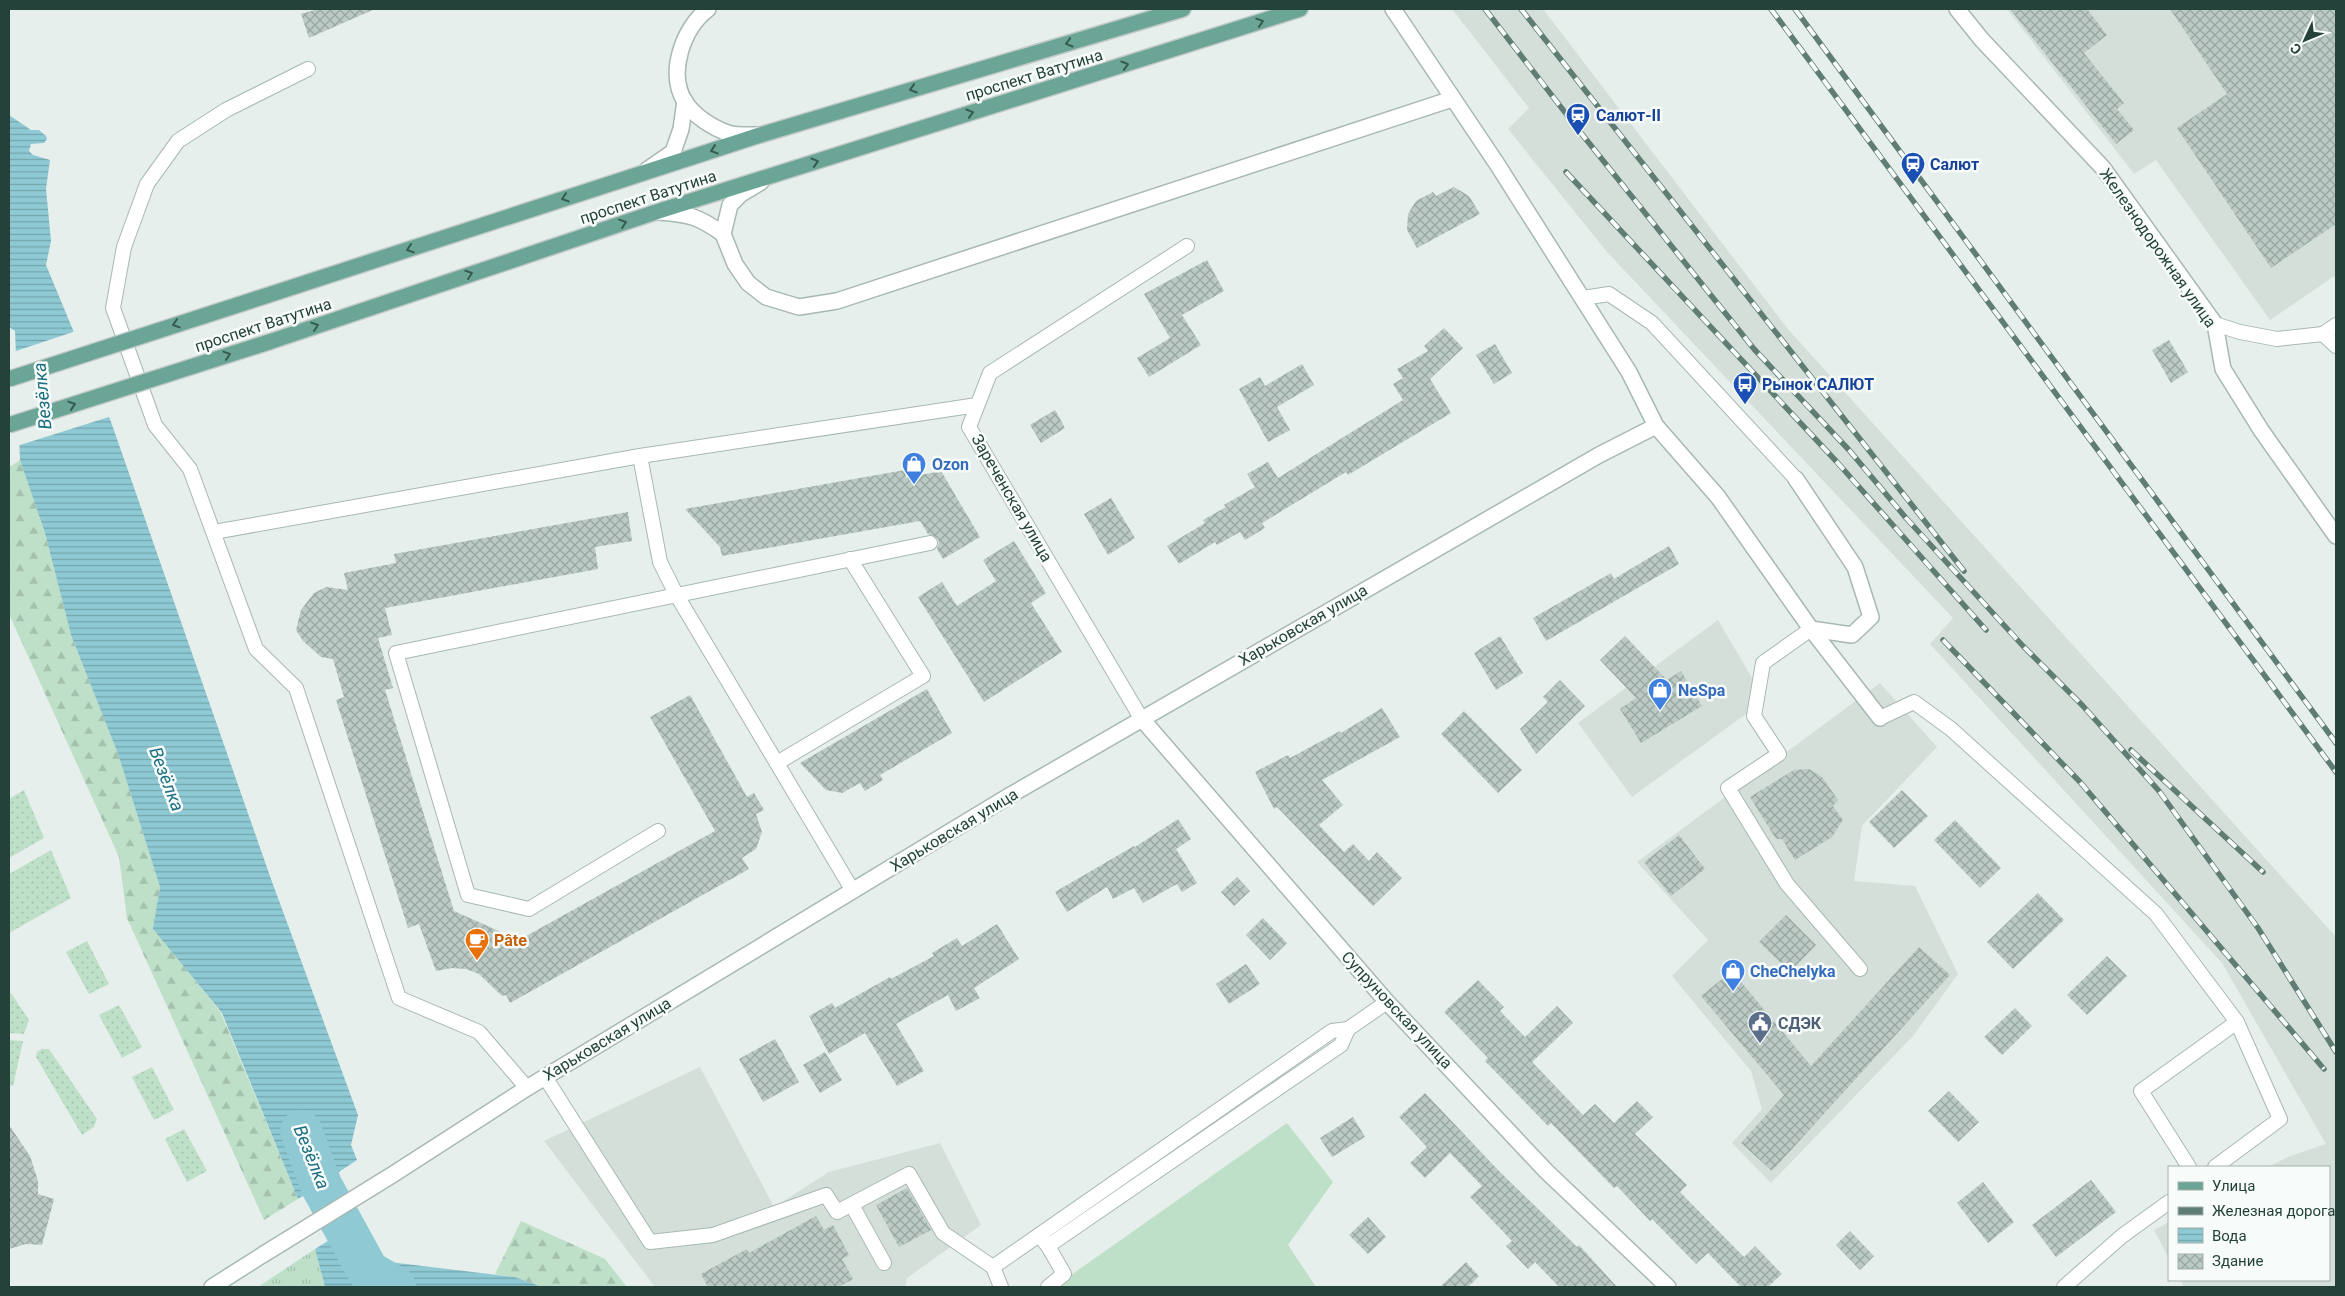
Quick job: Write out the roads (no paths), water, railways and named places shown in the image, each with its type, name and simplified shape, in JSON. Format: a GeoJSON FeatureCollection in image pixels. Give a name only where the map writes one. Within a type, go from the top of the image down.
{"type":"FeatureCollection","features":[{"type":"Feature","properties":{"kind":"main road","name":"проспект Ватутина"},"geometry":{"type":"LineString","coordinates":[[9,378],[760,135],[1183,9]]}},
{"type":"Feature","properties":{"kind":"main road","name":"проспект Ватутина"},"geometry":{"type":"LineString","coordinates":[[9,425],[269,342],[656,212],[1300,9]]}},
{"type":"Feature","properties":{"kind":"street"},"geometry":{"type":"LineString","coordinates":[[708,9],[697,16],[683,41],[678,64],[680,85],[685,101],[699,118],[729,133],[760,135]]}},
{"type":"Feature","properties":{"kind":"street"},"geometry":{"type":"LineString","coordinates":[[1393,9],[1452,99],[1498,164],[1583,298],[1629,372],[1656,426],[1718,497],[1811,629],[1880,718]]}},
{"type":"Feature","properties":{"kind":"street","name":"Железнодорожная улица"},"geometry":{"type":"LineString","coordinates":[[1957,9],[1982,40],[2103,168],[2215,324],[2223,369],[2261,430],[2336,536]]}},
{"type":"Feature","properties":{"kind":"street"},"geometry":{"type":"LineString","coordinates":[[656,212],[687,213],[706,222],[723,234],[735,264],[748,283],[766,297],[799,307],[837,301],[1452,99]]}},
{"type":"Feature","properties":{"kind":"street"},"geometry":{"type":"LineString","coordinates":[[644,172],[673,152],[681,128],[685,101]]}},
{"type":"Feature","properties":{"kind":"street"},"geometry":{"type":"LineString","coordinates":[[723,234],[730,205],[741,194],[768,177]]}},
{"type":"Feature","properties":{"kind":"street","name":"Харьковская улица"},"geometry":{"type":"LineString","coordinates":[[212,1287],[545,1077],[1141,718],[1590,460],[1656,426]]}},
{"type":"Feature","properties":{"kind":"street"},"geometry":{"type":"LineString","coordinates":[[1796,479],[1855,567],[1871,617],[1852,635],[1811,629]]}},
{"type":"Feature","properties":{"kind":"street","name":"Супруновская улица"},"geometry":{"type":"LineString","coordinates":[[1141,718],[1387,1002],[1546,1171],[1668,1287]]}},
{"type":"Feature","properties":{"kind":"lane"},"geometry":{"type":"LineString","coordinates":[[308,69],[226,110],[178,141],[147,184],[124,248],[113,308],[155,425],[190,469],[256,649],[296,688],[400,998],[480,1032],[528,1088]]}},
{"type":"Feature","properties":{"kind":"lane","name":"Зареченская улица"},"geometry":{"type":"LineString","coordinates":[[1141,718],[969,427],[990,373],[1187,246]]}},
{"type":"Feature","properties":{"kind":"lane"},"geometry":{"type":"LineString","coordinates":[[1583,298],[1609,294],[1652,323],[1796,479]]}},
{"type":"Feature","properties":{"kind":"lane"},"geometry":{"type":"LineString","coordinates":[[2215,324],[2240,332],[2277,339],[2323,334],[2336,325]]}},
{"type":"Feature","properties":{"kind":"lane"},"geometry":{"type":"LineString","coordinates":[[2323,334],[2336,346]]}},
{"type":"Feature","properties":{"kind":"lane"},"geometry":{"type":"LineString","coordinates":[[214,532],[640,456],[977,405]]}},
{"type":"Feature","properties":{"kind":"lane"},"geometry":{"type":"LineString","coordinates":[[640,456],[660,562],[676,594],[853,890]]}},
{"type":"Feature","properties":{"kind":"lane"},"geometry":{"type":"LineString","coordinates":[[658,831],[529,909],[468,895],[396,653],[930,543]]}},
{"type":"Feature","properties":{"kind":"lane"},"geometry":{"type":"LineString","coordinates":[[777,763],[923,676],[850,559]]}},
{"type":"Feature","properties":{"kind":"lane"},"geometry":{"type":"LineString","coordinates":[[1811,629],[1762,663],[1754,716],[1779,754],[1728,788],[1786,884],[1860,969]]}},
{"type":"Feature","properties":{"kind":"lane"},"geometry":{"type":"LineString","coordinates":[[1880,718],[1914,702],[1952,729],[2156,914],[2238,1022],[2280,1119],[2216,1166]]}},
{"type":"Feature","properties":{"kind":"lane"},"geometry":{"type":"LineString","coordinates":[[993,1267],[1044,1241],[1332,1031],[1348,1029],[1387,1002]]}},
{"type":"Feature","properties":{"kind":"lane"},"geometry":{"type":"LineString","coordinates":[[2189,1166],[2141,1091],[2238,1022]]}},
{"type":"Feature","properties":{"kind":"lane"},"geometry":{"type":"LineString","coordinates":[[545,1077],[650,1242],[713,1235],[826,1195],[837,1212],[909,1174],[943,1233],[993,1267],[1001,1287]]}},
{"type":"Feature","properties":{"kind":"lane"},"geometry":{"type":"LineString","coordinates":[[2064,1287],[2122,1236],[2168,1203]]}},
{"type":"Feature","properties":{"kind":"lane"},"geometry":{"type":"LineString","coordinates":[[852,1205],[884,1263]]}},
{"type":"Feature","properties":{"kind":"lane"},"geometry":{"type":"LineString","coordinates":[[1044,1241],[1064,1274],[1048,1287]]}},
{"type":"Feature","properties":{"kind":"water"},"geometry":{"type":"Polygon","coordinates":[[[9,115],[31,130],[39,130],[46,136],[47,139],[44,143],[31,144],[29,151],[33,155],[50,160],[46,189],[51,241],[46,265],[110,419],[271,879],[358,1115],[351,1145],[357,1160],[298,1199],[222,1013],[153,929],[160,887],[118,754],[71,635],[45,533],[20,460],[15,331],[9,327],[9,115]]]}},
{"type":"Feature","properties":{"kind":"water"},"geometry":{"type":"Polygon","coordinates":[[[356,1224],[373,1249],[389,1262],[515,1277],[542,1287],[325,1287],[315,1249],[356,1224]]]}},
{"type":"Feature","properties":{"kind":"waterway","name":"Везёлка"},"geometry":{"type":"LineString","coordinates":[[301,1131],[321,1185],[368,1271],[395,1287]]}},
{"type":"Feature","properties":{"kind":"railway"},"geometry":{"type":"LineString","coordinates":[[1485,9],[1581,133],[1754,349],[1849,450],[1906,518],[2023,646],[2083,706],[2159,791],[2258,928],[2336,1052]]}},
{"type":"Feature","properties":{"kind":"railway"},"geometry":{"type":"LineString","coordinates":[[1521,9],[1964,571]]}},
{"type":"Feature","properties":{"kind":"railway"},"geometry":{"type":"LineString","coordinates":[[1771,9],[2336,772]]}},
{"type":"Feature","properties":{"kind":"railway"},"geometry":{"type":"LineString","coordinates":[[1795,9],[2336,743]]}},
{"type":"Feature","properties":{"kind":"railway"},"geometry":{"type":"LineString","coordinates":[[1566,172],[1836,461],[1986,630]]}},
{"type":"Feature","properties":{"kind":"railway"},"geometry":{"type":"LineString","coordinates":[[1943,640],[2080,782],[2324,1069]]}},
{"type":"Feature","properties":{"kind":"railway"},"geometry":{"type":"LineString","coordinates":[[2131,750],[2263,872]]}},
{"type":"Feature","properties":{"kind":"place","name":"Салют-II"},"geometry":{"type":"Point","coordinates":[1578,136]}},
{"type":"Feature","properties":{"kind":"place","name":"Салют"},"geometry":{"type":"Point","coordinates":[1913,185]}},
{"type":"Feature","properties":{"kind":"place","name":"Рынок САЛЮТ"},"geometry":{"type":"Point","coordinates":[1745,405]}},
{"type":"Feature","properties":{"kind":"place","name":"Ozon"},"geometry":{"type":"Point","coordinates":[914,485]}},
{"type":"Feature","properties":{"kind":"place","name":"NeSpa"},"geometry":{"type":"Point","coordinates":[1660,711]}},
{"type":"Feature","properties":{"kind":"place","name":"Pâte"},"geometry":{"type":"Point","coordinates":[477,961]}},
{"type":"Feature","properties":{"kind":"place","name":"CheChelyka"},"geometry":{"type":"Point","coordinates":[1733,992]}},
{"type":"Feature","properties":{"kind":"place","name":"СДЭК"},"geometry":{"type":"Point","coordinates":[1760,1044]}}]}
